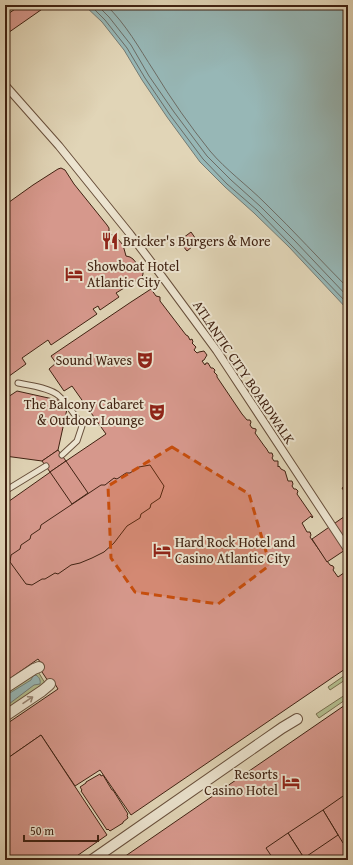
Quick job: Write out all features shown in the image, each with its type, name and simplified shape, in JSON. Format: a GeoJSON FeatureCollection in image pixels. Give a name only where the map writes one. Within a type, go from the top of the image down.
{"type":"FeatureCollection","features":[{"type":"Feature","properties":{"kind":"street","name":"ATLANTIC CITY BOARDWALK"},"geometry":{"type":"LineString","coordinates":[[5,85],[59,146],[130,234],[217,352],[348,550]]}},
{"type":"Feature","properties":{"kind":"street"},"geometry":{"type":"LineString","coordinates":[[5,688],[39,667]]}},
{"type":"Feature","properties":{"kind":"street"},"geometry":{"type":"LineString","coordinates":[[5,716],[50,684]]}},
{"type":"Feature","properties":{"kind":"street"},"geometry":{"type":"LineString","coordinates":[[96,859],[198,786],[282,728],[297,720]]}},
{"type":"Feature","properties":{"kind":"lane"},"geometry":{"type":"LineString","coordinates":[[18,383],[36,386],[58,395],[82,426],[77,441],[62,455]]}},
{"type":"Feature","properties":{"kind":"lane"},"geometry":{"type":"LineString","coordinates":[[5,491],[46,466]]}},
{"type":"Feature","properties":{"kind":"highlighted area"},"geometry":{"type":"Polygon","coordinates":[[[172,447],[249,494],[270,565],[218,604],[135,592],[111,558],[108,486],[172,447]]]}},
{"type":"Feature","properties":{"kind":"green space"},"geometry":{"type":"Polygon","coordinates":[[[37,670],[45,683],[5,710],[5,693],[37,670]]]}},
{"type":"Feature","properties":{"kind":"green space"},"geometry":{"type":"Polygon","coordinates":[[[348,673],[348,678],[330,690],[328,687],[348,673]]]}},
{"type":"Feature","properties":{"kind":"green space"},"geometry":{"type":"Polygon","coordinates":[[[348,693],[348,698],[319,718],[316,714],[348,693]]]}},
{"type":"Feature","properties":{"kind":"water"},"geometry":{"type":"Polygon","coordinates":[[[84,5],[348,5],[348,310],[289,247],[200,162],[167,117],[124,50],[102,22],[84,5]]]}},
{"type":"Feature","properties":{"kind":"water"},"geometry":{"type":"Polygon","coordinates":[[[36,675],[40,679],[40,684],[34,685],[5,707],[5,696],[31,680],[33,676],[36,675]]]}},
{"type":"Feature","properties":{"kind":"building"},"geometry":{"type":"Polygon","coordinates":[[[16,5],[48,5],[5,35],[5,16],[18,7],[16,5]]]}},
{"type":"Feature","properties":{"kind":"building","name":"Showboat Hotel Atlantic City"},"geometry":{"type":"Polygon","coordinates":[[[61,168],[65,170],[74,184],[107,225],[109,228],[109,233],[118,239],[123,245],[126,256],[133,259],[143,271],[143,274],[142,277],[116,293],[119,297],[100,310],[98,306],[93,309],[97,314],[51,345],[48,340],[22,358],[26,364],[5,379],[5,205],[33,185],[61,168]]]}},
{"type":"Feature","properties":{"kind":"building"},"geometry":{"type":"Polygon","coordinates":[[[191,232],[198,242],[187,251],[179,241],[191,232]]]}},
{"type":"Feature","properties":{"kind":"building","name":"Hard Rock Hotel and Casino Atlantic City"},"geometry":{"type":"Polygon","coordinates":[[[151,289],[156,296],[160,297],[160,301],[190,340],[192,339],[192,343],[196,347],[194,350],[197,353],[204,351],[207,355],[202,361],[205,365],[208,363],[211,368],[215,370],[214,372],[217,377],[242,414],[247,420],[250,420],[250,425],[252,428],[256,429],[255,433],[269,453],[272,453],[272,458],[274,461],[278,461],[278,467],[279,466],[285,471],[288,481],[292,481],[292,486],[298,491],[297,494],[313,517],[312,518],[311,516],[302,523],[307,532],[310,532],[310,537],[330,565],[333,566],[333,570],[338,577],[348,570],[348,667],[131,815],[100,770],[75,786],[41,735],[5,760],[5,725],[58,689],[55,684],[54,685],[48,681],[38,666],[41,663],[38,659],[5,682],[5,504],[106,434],[72,386],[64,391],[49,369],[56,363],[51,356],[151,289]]]}},
{"type":"Feature","properties":{"kind":"building"},"geometry":{"type":"Polygon","coordinates":[[[17,391],[62,401],[67,409],[58,450],[42,461],[5,456],[5,399],[17,391]]]}},
{"type":"Feature","properties":{"kind":"building"},"geometry":{"type":"Polygon","coordinates":[[[58,450],[66,461],[50,472],[42,461],[58,450]]]}},
{"type":"Feature","properties":{"kind":"building"},"geometry":{"type":"Polygon","coordinates":[[[66,461],[88,493],[72,504],[50,472],[66,461]]]}},
{"type":"Feature","properties":{"kind":"building"},"geometry":{"type":"Polygon","coordinates":[[[150,465],[164,486],[160,498],[151,504],[150,508],[141,514],[140,518],[127,526],[114,543],[104,552],[80,563],[71,565],[58,574],[55,573],[32,585],[26,584],[10,562],[11,555],[20,549],[21,545],[30,539],[31,535],[40,529],[41,525],[101,485],[105,485],[114,478],[117,479],[139,467],[150,465]]]}},
{"type":"Feature","properties":{"kind":"building"},"geometry":{"type":"Polygon","coordinates":[[[348,484],[348,497],[342,488],[348,484]]]}},
{"type":"Feature","properties":{"kind":"building"},"geometry":{"type":"Polygon","coordinates":[[[348,514],[348,548],[327,562],[312,539],[348,514]]]}},
{"type":"Feature","properties":{"kind":"building","name":"Resorts Casino Hotel"},"geometry":{"type":"Polygon","coordinates":[[[348,703],[348,860],[126,860],[124,857],[348,703]]]}},
{"type":"Feature","properties":{"kind":"building"},"geometry":{"type":"Polygon","coordinates":[[[41,735],[107,835],[71,860],[5,860],[5,760],[41,735]]]}},
{"type":"Feature","properties":{"kind":"building"},"geometry":{"type":"Polygon","coordinates":[[[100,774],[101,776],[103,775],[128,814],[128,818],[123,823],[110,831],[108,829],[107,830],[81,791],[82,790],[80,787],[100,774]]]}},
{"type":"Feature","properties":{"kind":"building"},"geometry":{"type":"Polygon","coordinates":[[[346,794],[348,797],[348,839],[343,843],[323,810],[346,794]]]}},
{"type":"Feature","properties":{"kind":"building"},"geometry":{"type":"Polygon","coordinates":[[[323,810],[338,835],[304,858],[288,833],[323,810]]]}},
{"type":"Feature","properties":{"kind":"building"},"geometry":{"type":"Polygon","coordinates":[[[288,833],[306,860],[274,860],[266,848],[288,833]]]}},
{"type":"Feature","properties":{"kind":"place","name":"Bricker's Burgers & More"},"geometry":{"type":"Point","coordinates":[110,241]}},
{"type":"Feature","properties":{"kind":"place","name":"Showboat Hotel Atlantic City"},"geometry":{"type":"Point","coordinates":[74,274]}},
{"type":"Feature","properties":{"kind":"place","name":"Sound Waves"},"geometry":{"type":"Point","coordinates":[145,360]}},
{"type":"Feature","properties":{"kind":"place","name":"The Balcony Cabaret & Outdoor Lounge"},"geometry":{"type":"Point","coordinates":[157,412]}},
{"type":"Feature","properties":{"kind":"place","name":"Hard Rock Hotel and Casino Atlantic City"},"geometry":{"type":"Point","coordinates":[162,550]}},
{"type":"Feature","properties":{"kind":"place","name":"Resorts Casino Hotel"},"geometry":{"type":"Point","coordinates":[291,782]}}]}
